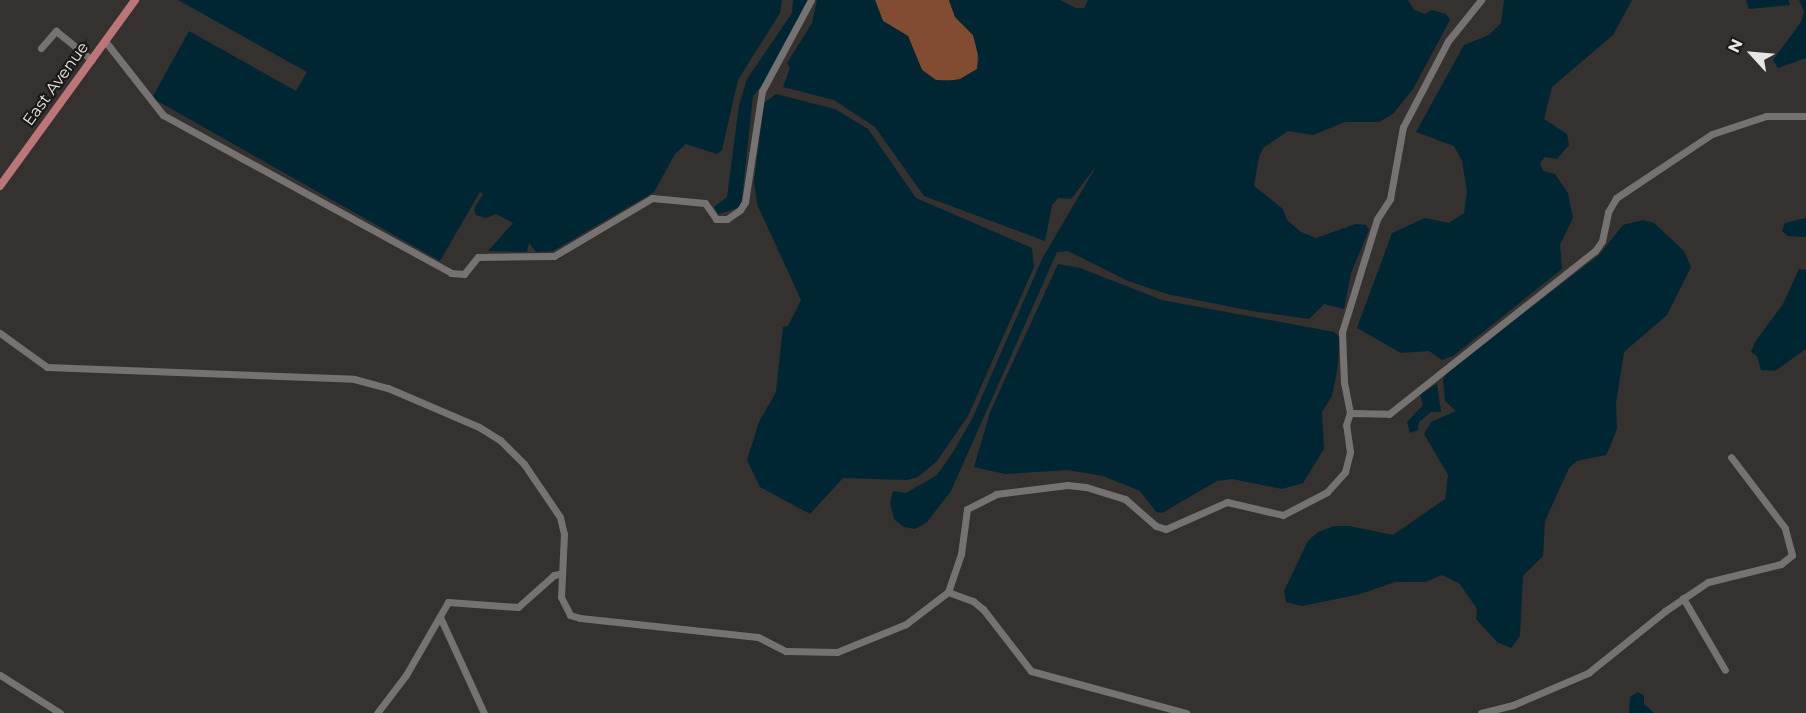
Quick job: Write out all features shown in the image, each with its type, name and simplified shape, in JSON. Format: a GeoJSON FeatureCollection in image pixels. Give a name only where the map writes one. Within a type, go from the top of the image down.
{"type":"FeatureCollection","features":[{"type":"Feature","properties":{"kind":"main road","name":"East Avenue"},"geometry":{"type":"LineString","coordinates":[[0,186],[135,0]]}},
{"type":"Feature","properties":{"kind":"street"},"geometry":{"type":"LineString","coordinates":[[105,41],[163,115],[452,273],[464,274],[478,257],[554,256],[652,198],[705,203],[716,219],[727,219],[740,210],[744,202],[762,91],[811,0]]}},
{"type":"Feature","properties":{"kind":"street"},"geometry":{"type":"LineString","coordinates":[[0,333],[47,367],[354,379],[405,394],[479,427],[500,440],[524,464],[560,517],[564,534],[559,574],[561,597],[570,615],[758,637],[786,651],[837,652],[906,624],[948,592],[961,554],[967,509],[996,494],[1067,485],[1086,486],[1125,499],[1156,526],[1166,529],[1227,501],[1283,515],[1327,492],[1345,472],[1350,452],[1346,425],[1350,413],[1344,382],[1342,332],[1377,219],[1390,199],[1403,127],[1448,40],[1481,0]]}},
{"type":"Feature","properties":{"kind":"street"},"geometry":{"type":"LineString","coordinates":[[40,48],[56,31],[92,60]]}},
{"type":"Feature","properties":{"kind":"street"},"geometry":{"type":"LineString","coordinates":[[1350,413],[1389,414],[1594,251],[1602,241],[1608,212],[1616,198],[1712,134],[1766,116],[1806,116]]}},
{"type":"Feature","properties":{"kind":"street"},"geometry":{"type":"LineString","coordinates":[[1482,713],[1513,705],[1588,673],[1683,598],[1708,582],[1781,564],[1792,555],[1785,528],[1731,457]]}},
{"type":"Feature","properties":{"kind":"street"},"geometry":{"type":"LineString","coordinates":[[377,713],[406,675],[448,602],[518,607],[554,574],[559,574]]}},
{"type":"Feature","properties":{"kind":"street"},"geometry":{"type":"LineString","coordinates":[[948,592],[973,601],[983,609],[1031,671],[1186,713]]}},
{"type":"Feature","properties":{"kind":"street"},"geometry":{"type":"LineString","coordinates":[[1683,598],[1725,670]]}},
{"type":"Feature","properties":{"kind":"street"},"geometry":{"type":"LineString","coordinates":[[440,617],[484,713]]}},
{"type":"Feature","properties":{"kind":"street"},"geometry":{"type":"LineString","coordinates":[[0,675],[60,713]]}},
{"type":"Feature","properties":{"kind":"shaded area"},"geometry":{"type":"Polygon","coordinates":[[[875,0],[949,0],[955,17],[973,35],[978,47],[977,69],[960,80],[936,80],[922,70],[908,36],[883,21],[875,0]]]}},
{"type":"Feature","properties":{"kind":"water"},"geometry":{"type":"Polygon","coordinates":[[[178,0],[782,0],[780,13],[738,80],[722,150],[717,154],[686,144],[675,154],[654,192],[553,251],[536,252],[529,243],[527,252],[488,251],[513,223],[496,214],[486,218],[476,215],[474,209],[483,194],[480,192],[440,261],[152,98],[189,31],[296,91],[307,72],[178,0]]]}},
{"type":"Feature","properties":{"kind":"water"},"geometry":{"type":"Polygon","coordinates":[[[793,0],[808,0],[767,80],[753,96],[741,207],[718,214],[714,207],[727,197],[739,105],[747,79],[792,13],[793,0]]]}},
{"type":"Feature","properties":{"kind":"water"},"geometry":{"type":"Polygon","coordinates":[[[817,0],[875,0],[883,21],[908,36],[922,70],[936,80],[948,81],[960,79],[977,69],[979,59],[973,35],[955,17],[949,0],[1060,0],[1076,8],[1084,8],[1088,0],[1408,0],[1414,10],[1425,14],[1432,10],[1446,14],[1450,20],[1413,89],[1393,114],[1379,122],[1345,122],[1313,135],[1288,131],[1263,148],[1259,157],[1254,186],[1283,209],[1287,220],[1301,232],[1316,238],[1356,224],[1366,225],[1369,230],[1351,273],[1344,309],[1324,304],[1309,319],[1252,311],[1167,294],[1128,281],[1068,251],[1057,252],[951,491],[927,522],[915,529],[904,527],[894,519],[890,503],[893,491],[906,493],[937,475],[953,452],[973,417],[1042,259],[1097,165],[1071,199],[1058,198],[1052,205],[1045,241],[924,196],[875,127],[834,100],[783,87],[790,68],[787,63],[812,23],[817,0]]]}},
{"type":"Feature","properties":{"kind":"water"},"geometry":{"type":"Polygon","coordinates":[[[1504,0],[1632,0],[1613,35],[1552,87],[1544,119],[1567,134],[1569,145],[1557,159],[1545,157],[1540,163],[1543,171],[1555,174],[1568,193],[1573,218],[1560,245],[1562,269],[1453,356],[1442,360],[1429,351],[1401,353],[1357,328],[1392,233],[1425,218],[1449,223],[1464,213],[1467,191],[1462,161],[1454,146],[1416,132],[1464,45],[1489,35],[1501,23],[1504,0]]]}},
{"type":"Feature","properties":{"kind":"water"},"geometry":{"type":"Polygon","coordinates":[[[1746,0],[1788,0],[1790,5],[1749,9],[1746,0]]]}},
{"type":"Feature","properties":{"kind":"water"},"geometry":{"type":"Polygon","coordinates":[[[1799,0],[1806,0],[1806,58],[1778,68],[1773,60],[1801,22],[1804,11],[1799,0]]]}},
{"type":"Feature","properties":{"kind":"water"},"geometry":{"type":"Polygon","coordinates":[[[776,94],[835,109],[868,129],[916,198],[1032,248],[1034,267],[968,416],[937,461],[918,477],[907,480],[843,478],[810,514],[760,487],[747,460],[759,422],[776,392],[783,327],[788,326],[801,300],[757,204],[754,181],[764,103],[776,94]]]}},
{"type":"Feature","properties":{"kind":"water"},"geometry":{"type":"Polygon","coordinates":[[[1806,218],[1806,237],[1788,236],[1782,231],[1785,223],[1806,218]]]}},
{"type":"Feature","properties":{"kind":"water"},"geometry":{"type":"Polygon","coordinates":[[[1643,220],[1654,223],[1684,251],[1691,267],[1667,315],[1624,352],[1616,403],[1617,429],[1606,455],[1577,461],[1569,468],[1545,521],[1543,556],[1523,576],[1520,636],[1511,648],[1497,642],[1476,619],[1477,609],[1460,584],[1442,575],[1425,582],[1395,582],[1361,594],[1302,606],[1286,602],[1284,591],[1308,541],[1318,532],[1334,526],[1349,526],[1393,535],[1445,499],[1448,475],[1424,434],[1431,422],[1456,411],[1445,401],[1443,380],[1447,372],[1599,255],[1623,225],[1643,220]]]}},
{"type":"Feature","properties":{"kind":"water"},"geometry":{"type":"Polygon","coordinates":[[[1058,264],[1080,268],[1162,300],[1334,332],[1340,338],[1332,396],[1322,412],[1324,449],[1303,483],[1282,489],[1232,479],[1217,481],[1162,513],[1156,512],[1140,491],[1103,476],[1067,470],[1005,474],[974,467],[990,412],[1058,264]]]}},
{"type":"Feature","properties":{"kind":"water"},"geometry":{"type":"Polygon","coordinates":[[[1799,269],[1806,270],[1806,349],[1775,371],[1761,370],[1757,356],[1751,352],[1755,342],[1783,304],[1799,269]]]}},
{"type":"Feature","properties":{"kind":"water"},"geometry":{"type":"Polygon","coordinates":[[[1437,384],[1441,412],[1431,412],[1419,422],[1418,430],[1410,433],[1407,422],[1423,405],[1420,394],[1437,384]]]}},
{"type":"Feature","properties":{"kind":"water"},"geometry":{"type":"Polygon","coordinates":[[[1638,692],[1644,696],[1644,704],[1654,713],[1629,713],[1630,697],[1638,692]]]}}]}
